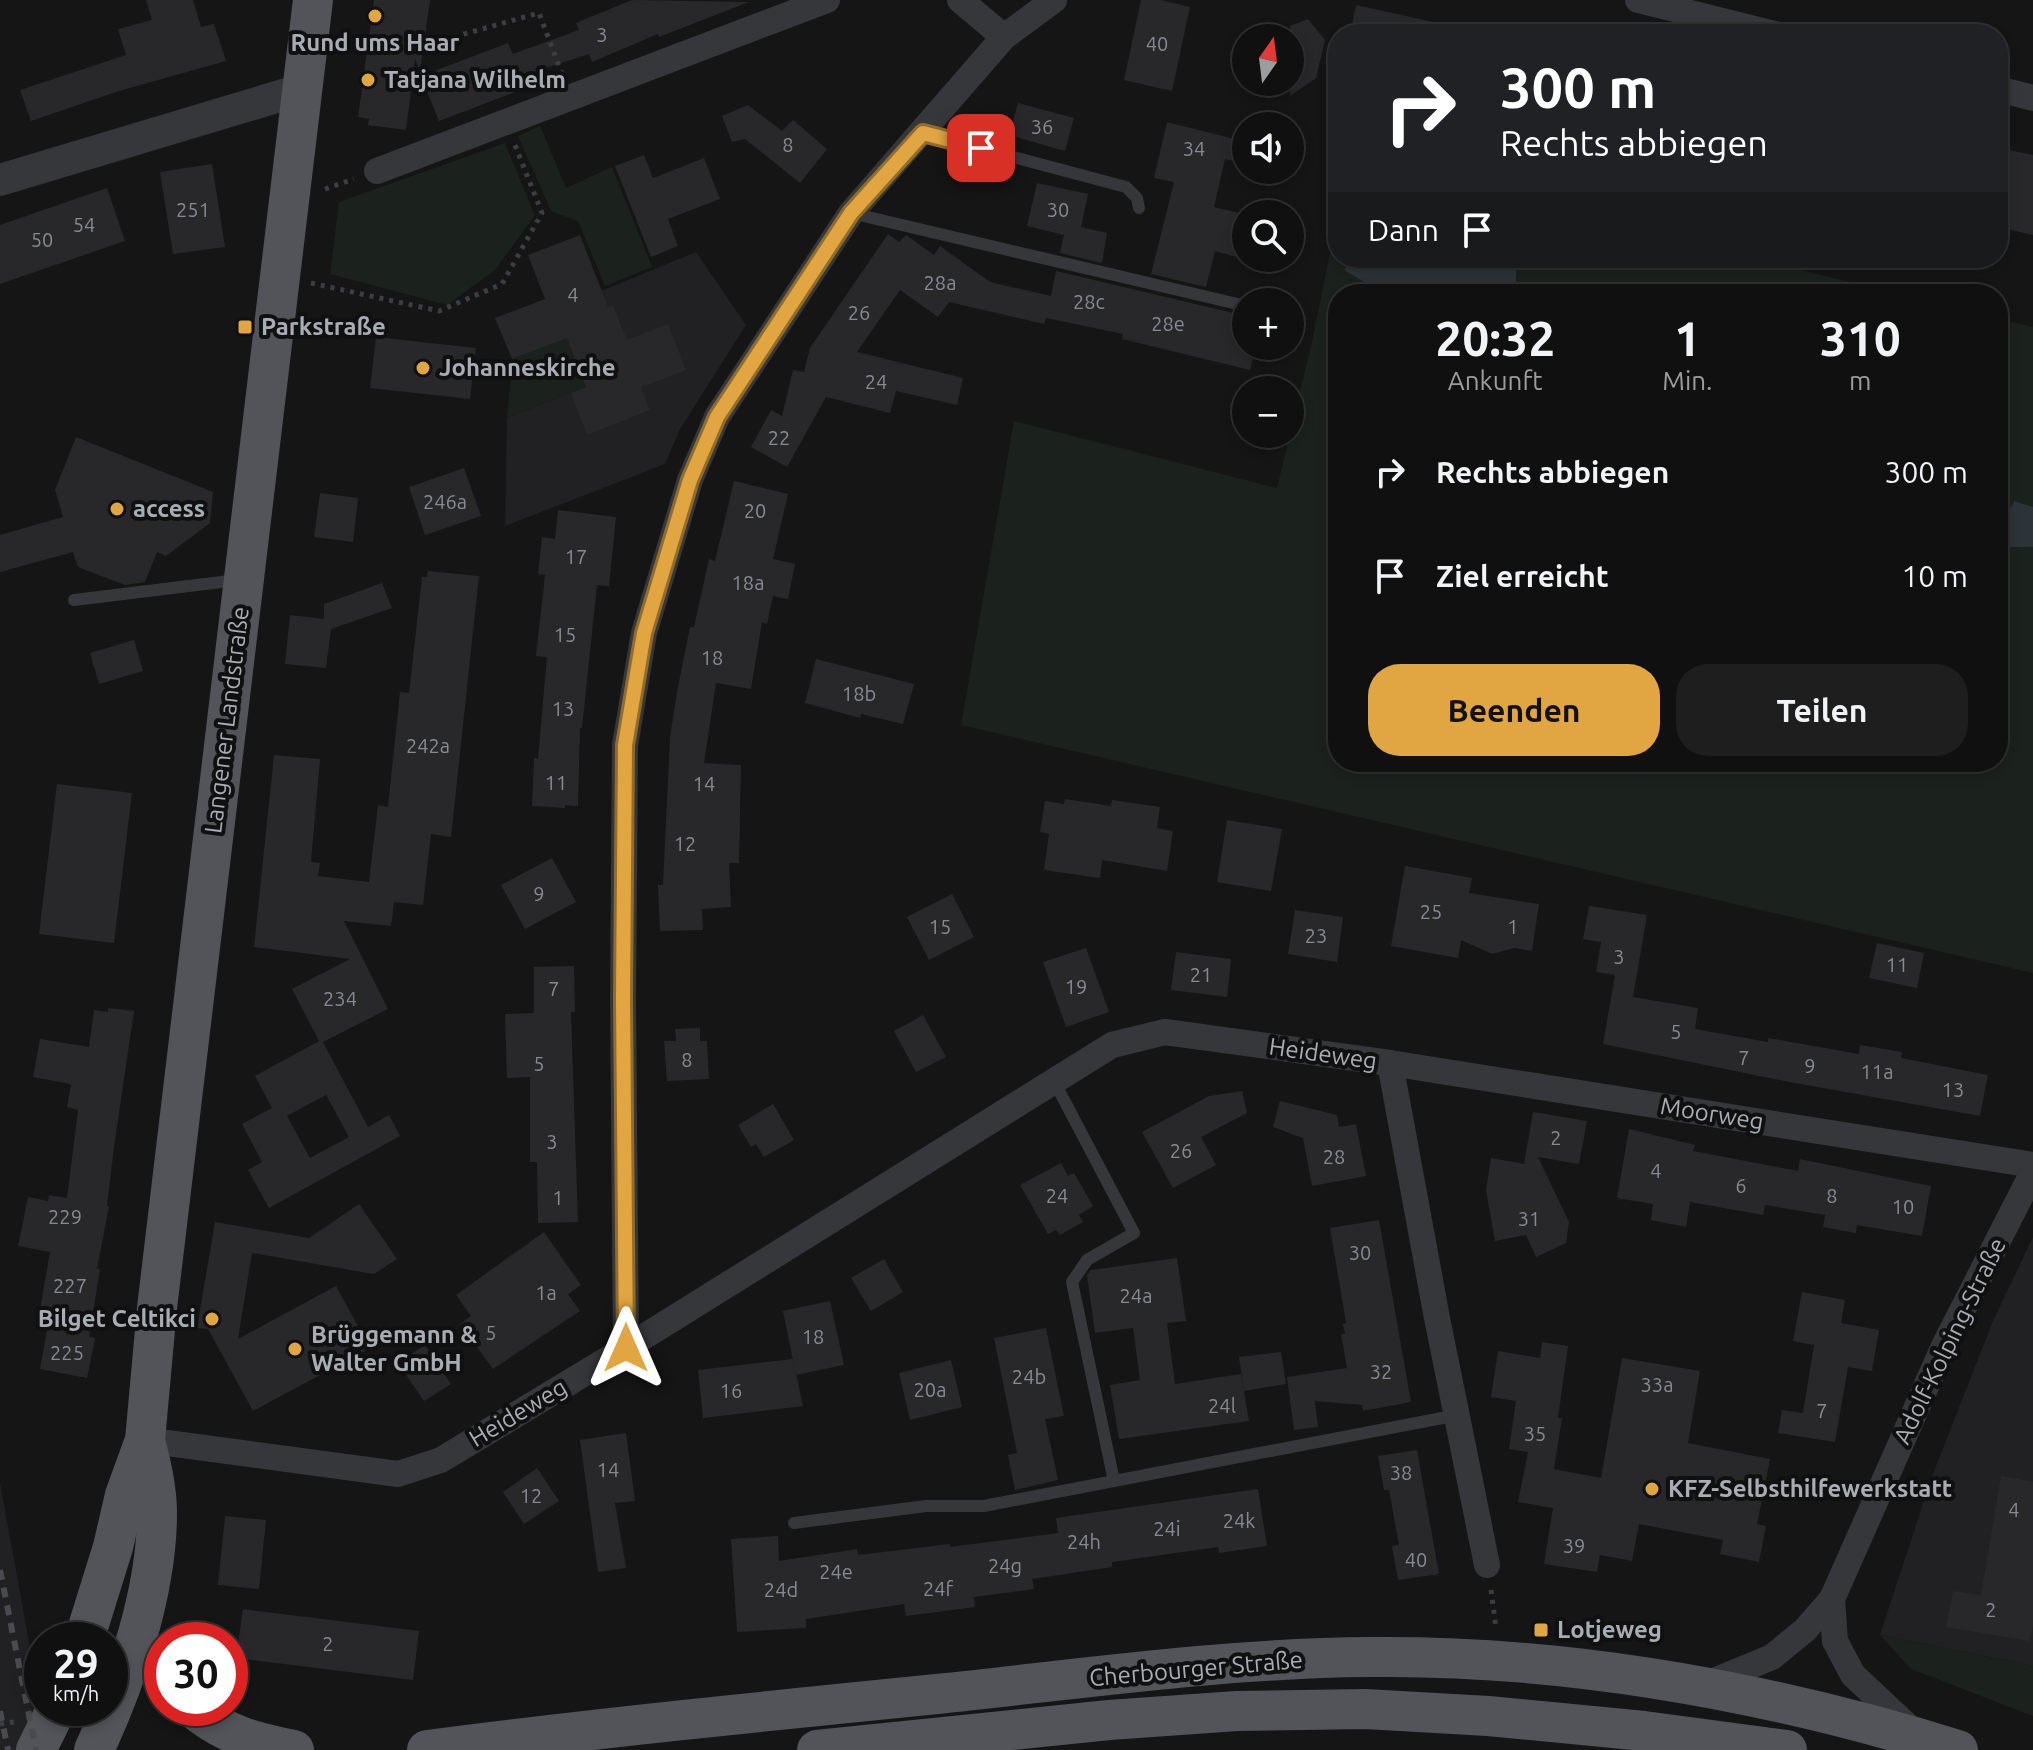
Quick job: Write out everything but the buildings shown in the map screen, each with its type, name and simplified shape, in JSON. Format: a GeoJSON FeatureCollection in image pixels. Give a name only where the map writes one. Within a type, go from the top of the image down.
{"type":"FeatureCollection","features":[{"type":"Feature","properties":{"kind":"main road","name":"Langener Landstraße"},"geometry":{"type":"LineString","coordinates":[[90,1622],[125,1495],[145,1440],[162,1266],[313,0]]}},
{"type":"Feature","properties":{"kind":"main road","name":"Langener Landstraße"},"geometry":{"type":"LineString","coordinates":[[94,1750],[119,1691],[145,1601],[155,1548],[157,1510],[153,1472],[145,1440]]}},
{"type":"Feature","properties":{"kind":"main road"},"geometry":{"type":"LineString","coordinates":[[145,1601],[152,1622]]}},
{"type":"Feature","properties":{"kind":"main road","name":"Cherbourger Straße"},"geometry":{"type":"LineString","coordinates":[[427,1750],[573,1731],[1234,1664],[1369,1657],[1499,1661],[1632,1674],[1704,1685],[1792,1704],[1958,1750]]}},
{"type":"Feature","properties":{"kind":"main road","name":"Cherbourger Straße"},"geometry":{"type":"LineString","coordinates":[[817,1750],[1109,1720],[1237,1711],[1365,1709],[1504,1718],[1781,1749]]}},
{"type":"Feature","properties":{"kind":"main road"},"geometry":{"type":"LineString","coordinates":[[36,1750],[48,1726]]}},
{"type":"Feature","properties":{"kind":"main road"},"geometry":{"type":"LineString","coordinates":[[215,1726],[257,1743],[294,1750]]}},
{"type":"Feature","properties":{"kind":"street"},"geometry":{"type":"LineString","coordinates":[[377,171],[827,0]]}},
{"type":"Feature","properties":{"kind":"street"},"geometry":{"type":"LineString","coordinates":[[960,0],[1004,37]]}},
{"type":"Feature","properties":{"kind":"street"},"geometry":{"type":"LineString","coordinates":[[626,1348],[623,999],[625,745],[644,633],[690,480],[717,417],[851,213],[1004,37],[1054,0]]}},
{"type":"Feature","properties":{"kind":"street"},"geometry":{"type":"LineString","coordinates":[[1638,0],[1735,24]]}},
{"type":"Feature","properties":{"kind":"street"},"geometry":{"type":"LineString","coordinates":[[0,180],[303,89]]}},
{"type":"Feature","properties":{"kind":"street"},"geometry":{"type":"LineString","coordinates":[[2008,92],[2033,98]]}},
{"type":"Feature","properties":{"kind":"street","name":"Heideweg"},"geometry":{"type":"LineString","coordinates":[[145,1440],[398,1474],[441,1460],[1112,1045],[1165,1032],[1390,1063],[1487,1565]]}},
{"type":"Feature","properties":{"kind":"street","name":"Moorweg"},"geometry":{"type":"LineString","coordinates":[[1390,1063],[2033,1165]]}},
{"type":"Feature","properties":{"kind":"street","name":"Adolf-Kolping-Straße"},"geometry":{"type":"LineString","coordinates":[[1704,1685],[1772,1657],[1805,1630],[1832,1599],[1944,1346],[2033,1172]]}},
{"type":"Feature","properties":{"kind":"street","name":"Adolf-Kolping-Straße"},"geometry":{"type":"LineString","coordinates":[[1832,1599],[1835,1641],[1853,1675],[1920,1738]]}},
{"type":"Feature","properties":{"kind":"street"},"geometry":{"type":"LineString","coordinates":[[1781,1749],[1792,1704]]}},
{"type":"Feature","properties":{"kind":"lane"},"geometry":{"type":"LineString","coordinates":[[923,133],[1126,187],[1137,198],[1139,208]]}},
{"type":"Feature","properties":{"kind":"lane"},"geometry":{"type":"LineString","coordinates":[[851,213],[1232,303]]}},
{"type":"Feature","properties":{"kind":"lane"},"geometry":{"type":"LineString","coordinates":[[74,600],[244,579]]}},
{"type":"Feature","properties":{"kind":"lane"},"geometry":{"type":"LineString","coordinates":[[1054,1080],[1134,1233],[1087,1260],[1072,1282],[1114,1481]]}},
{"type":"Feature","properties":{"kind":"lane"},"geometry":{"type":"LineString","coordinates":[[794,1523],[926,1506],[984,1506],[1458,1415]]}},
{"type":"Feature","properties":{"kind":"path"},"geometry":{"type":"LineString","coordinates":[[425,45],[539,13],[571,98]]}},
{"type":"Feature","properties":{"kind":"path"},"geometry":{"type":"LineString","coordinates":[[280,276],[439,311],[502,284],[542,213],[506,122]]}},
{"type":"Feature","properties":{"kind":"path"},"geometry":{"type":"LineString","coordinates":[[289,201],[377,171]]}},
{"type":"Feature","properties":{"kind":"path"},"geometry":{"type":"LineString","coordinates":[[1487,1565],[1499,1661]]}},
{"type":"Feature","properties":{"kind":"shaded area"},"geometry":{"type":"Polygon","coordinates":[[[540,126],[566,188],[612,167],[652,267],[605,286],[578,221],[551,211],[518,136],[540,126]]]}},
{"type":"Feature","properties":{"kind":"shaded area"},"geometry":{"type":"Polygon","coordinates":[[[505,143],[535,215],[495,270],[447,305],[330,274],[339,202],[505,143]]]}},
{"type":"Feature","properties":{"kind":"shaded area"},"geometry":{"type":"Polygon","coordinates":[[[696,252],[746,325],[680,429],[665,464],[505,526],[507,418],[585,387],[570,347],[622,327],[613,305],[607,307],[601,291],[696,252]]]}},
{"type":"Feature","properties":{"kind":"shaded area"},"geometry":{"type":"Polygon","coordinates":[[[1328,263],[1328,268],[1793,268],[1858,284],[1328,284],[1328,772],[2008,772],[2008,321],[2033,327],[2033,973],[961,725],[1014,421],[1277,488],[1287,448],[1304,448],[1304,376],[1328,263]]]}},
{"type":"Feature","properties":{"kind":"shaded area"},"geometry":{"type":"Polygon","coordinates":[[[1516,268],[1516,284],[1368,284],[1344,270],[1516,268]]]}},
{"type":"Feature","properties":{"kind":"shaded area"},"geometry":{"type":"Polygon","coordinates":[[[571,336],[570,348],[586,387],[507,418],[512,359],[571,336]]]}},
{"type":"Feature","properties":{"kind":"shaded area"},"geometry":{"type":"Polygon","coordinates":[[[2014,501],[2033,507],[2033,547],[2008,547],[2008,513],[2014,501]]]}},
{"type":"Feature","properties":{"kind":"shaded area"},"geometry":{"type":"Polygon","coordinates":[[[2033,1237],[2033,1666],[1880,1635],[1931,1479],[1993,1321],[2033,1237]]]}},
{"type":"Feature","properties":{"kind":"shaded area"},"geometry":{"type":"Polygon","coordinates":[[[0,1483],[25,1622],[24,1726],[44,1726],[49,1750],[0,1750],[0,1483]]]}},
{"type":"Feature","properties":{"kind":"shaded area"},"geometry":{"type":"Polygon","coordinates":[[[1880,1635],[2033,1666],[2033,1716],[1911,1669],[1880,1635]]]}},
{"type":"Feature","properties":{"kind":"railway"},"geometry":{"type":"LineString","coordinates":[[0,1570],[36,1750]]}},
{"type":"Feature","properties":{"kind":"railway"},"geometry":{"type":"LineString","coordinates":[[0,1711],[8,1750]]}},
{"type":"Feature","properties":{"kind":"place","name":"Rund ums Haar"},"geometry":{"type":"Point","coordinates":[375,16]}},
{"type":"Feature","properties":{"kind":"place","name":"Tatjana Wilhelm"},"geometry":{"type":"Point","coordinates":[368,80]}},
{"type":"Feature","properties":{"kind":"place","name":"Parkstraße"},"geometry":{"type":"Point","coordinates":[245,327]}},
{"type":"Feature","properties":{"kind":"place","name":"Johanneskirche"},"geometry":{"type":"Point","coordinates":[423,368]}},
{"type":"Feature","properties":{"kind":"place","name":"access"},"geometry":{"type":"Point","coordinates":[117,509]}},
{"type":"Feature","properties":{"kind":"place","name":"Bilget Celtikci"},"geometry":{"type":"Point","coordinates":[212,1319]}},
{"type":"Feature","properties":{"kind":"place","name":"Brüggemann & Walter GmbH"},"geometry":{"type":"Point","coordinates":[295,1349]}},
{"type":"Feature","properties":{"kind":"place","name":"KFZ-Selbsthilfewerkstatt"},"geometry":{"type":"Point","coordinates":[1652,1489]}},
{"type":"Feature","properties":{"kind":"place","name":"Lotjeweg"},"geometry":{"type":"Point","coordinates":[1541,1630]}},
{"type":"Feature","properties":{"kind":"route"},"geometry":{"type":"LineString","coordinates":[[626,1348],[623,999],[625,745],[644,633],[690,480],[717,417],[851,213],[923,133],[981,148]]}}]}
